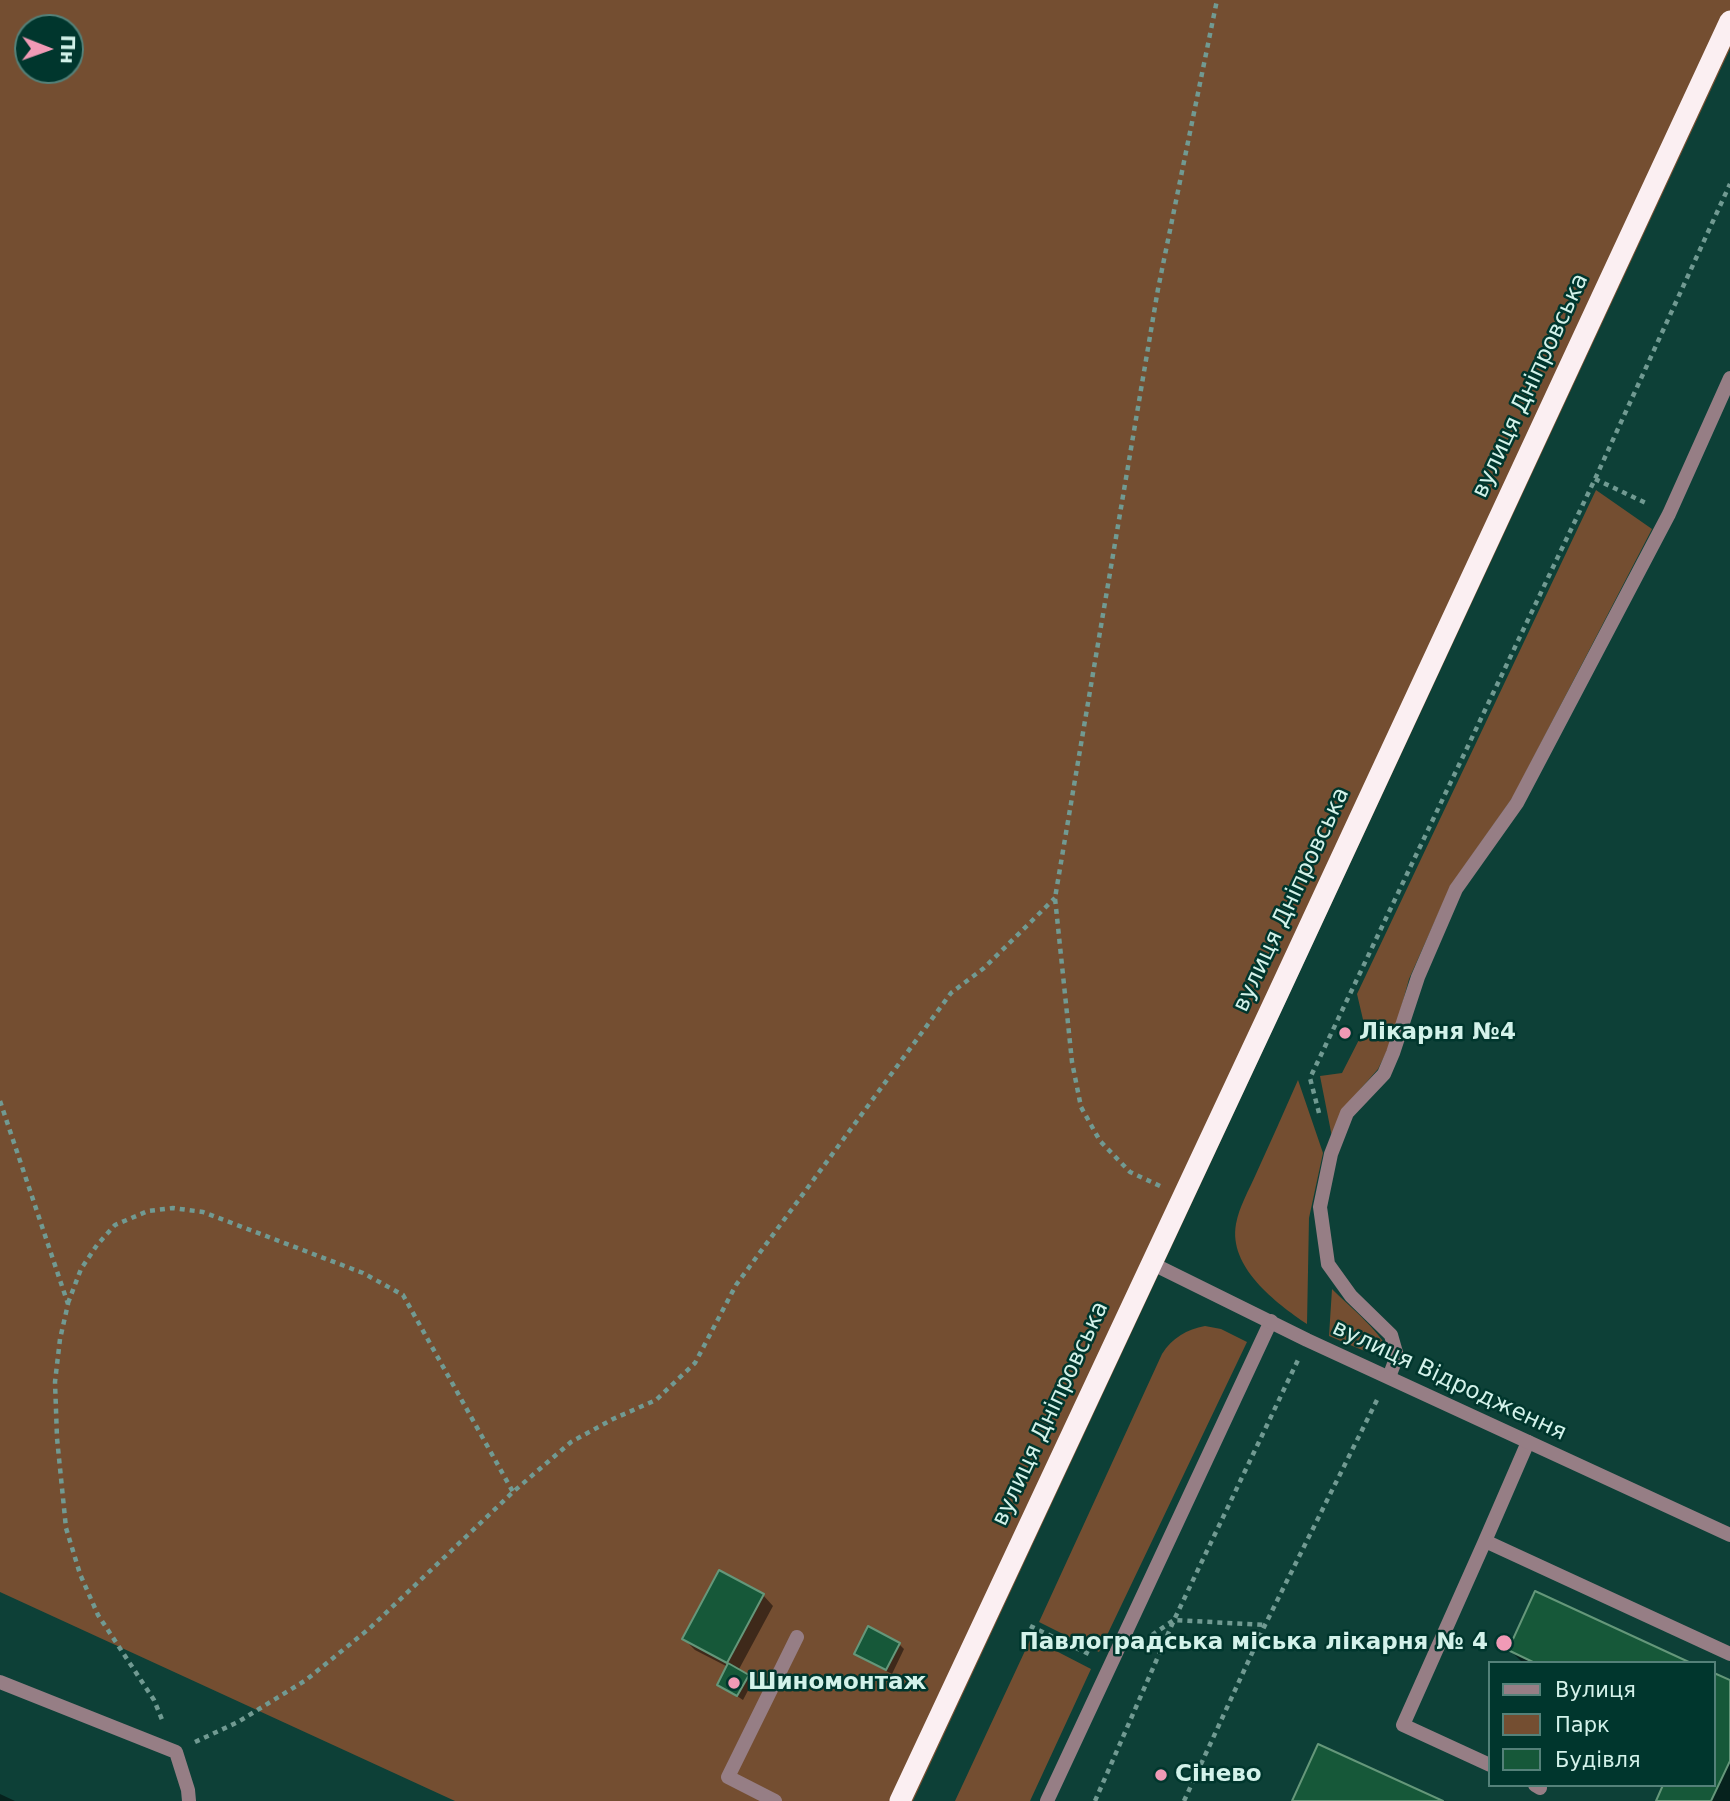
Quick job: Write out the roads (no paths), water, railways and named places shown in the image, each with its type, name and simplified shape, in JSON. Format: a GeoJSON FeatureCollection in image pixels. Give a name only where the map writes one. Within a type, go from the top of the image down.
{"type":"FeatureCollection","features":[{"type":"Feature","properties":{"kind":"highway","name":"вулиця Дніпровська"},"geometry":{"type":"LineString","coordinates":[[900,1801],[1730,21]]}},
{"type":"Feature","properties":{"kind":"street"},"geometry":{"type":"LineString","coordinates":[[1389,1377],[1397,1356],[1391,1335],[1352,1296],[1328,1264],[1320,1207],[1331,1154],[1347,1113],[1384,1074],[1418,977],[1456,889],[1517,803],[1669,513],[1730,378]]}},
{"type":"Feature","properties":{"kind":"street","name":"вулиця Відродження"},"geometry":{"type":"LineString","coordinates":[[1151,1263],[1307,1340],[1730,1535]]}},
{"type":"Feature","properties":{"kind":"street"},"geometry":{"type":"LineString","coordinates":[[1047,1801],[1270,1321]]}},
{"type":"Feature","properties":{"kind":"street"},"geometry":{"type":"LineString","coordinates":[[1488,1764],[1403,1725],[1528,1442]]}},
{"type":"Feature","properties":{"kind":"street"},"geometry":{"type":"LineString","coordinates":[[1485,1541],[1730,1654]]}},
{"type":"Feature","properties":{"kind":"street"},"geometry":{"type":"LineString","coordinates":[[775,1801],[727,1777],[797,1637]]}},
{"type":"Feature","properties":{"kind":"street"},"geometry":{"type":"LineString","coordinates":[[0,1682],[176,1752],[189,1801]]}},
{"type":"Feature","properties":{"kind":"place","name":"Лікарня №4"},"geometry":{"type":"Point","coordinates":[1345,1033]}},
{"type":"Feature","properties":{"kind":"place","name":"Павлоградська міська лікарня № 4"},"geometry":{"type":"Point","coordinates":[1504,1643]}},
{"type":"Feature","properties":{"kind":"place","name":"Шиномонтаж"},"geometry":{"type":"Point","coordinates":[734,1683]}},
{"type":"Feature","properties":{"kind":"place","name":"Cінево"},"geometry":{"type":"Point","coordinates":[1161,1775]}}]}
